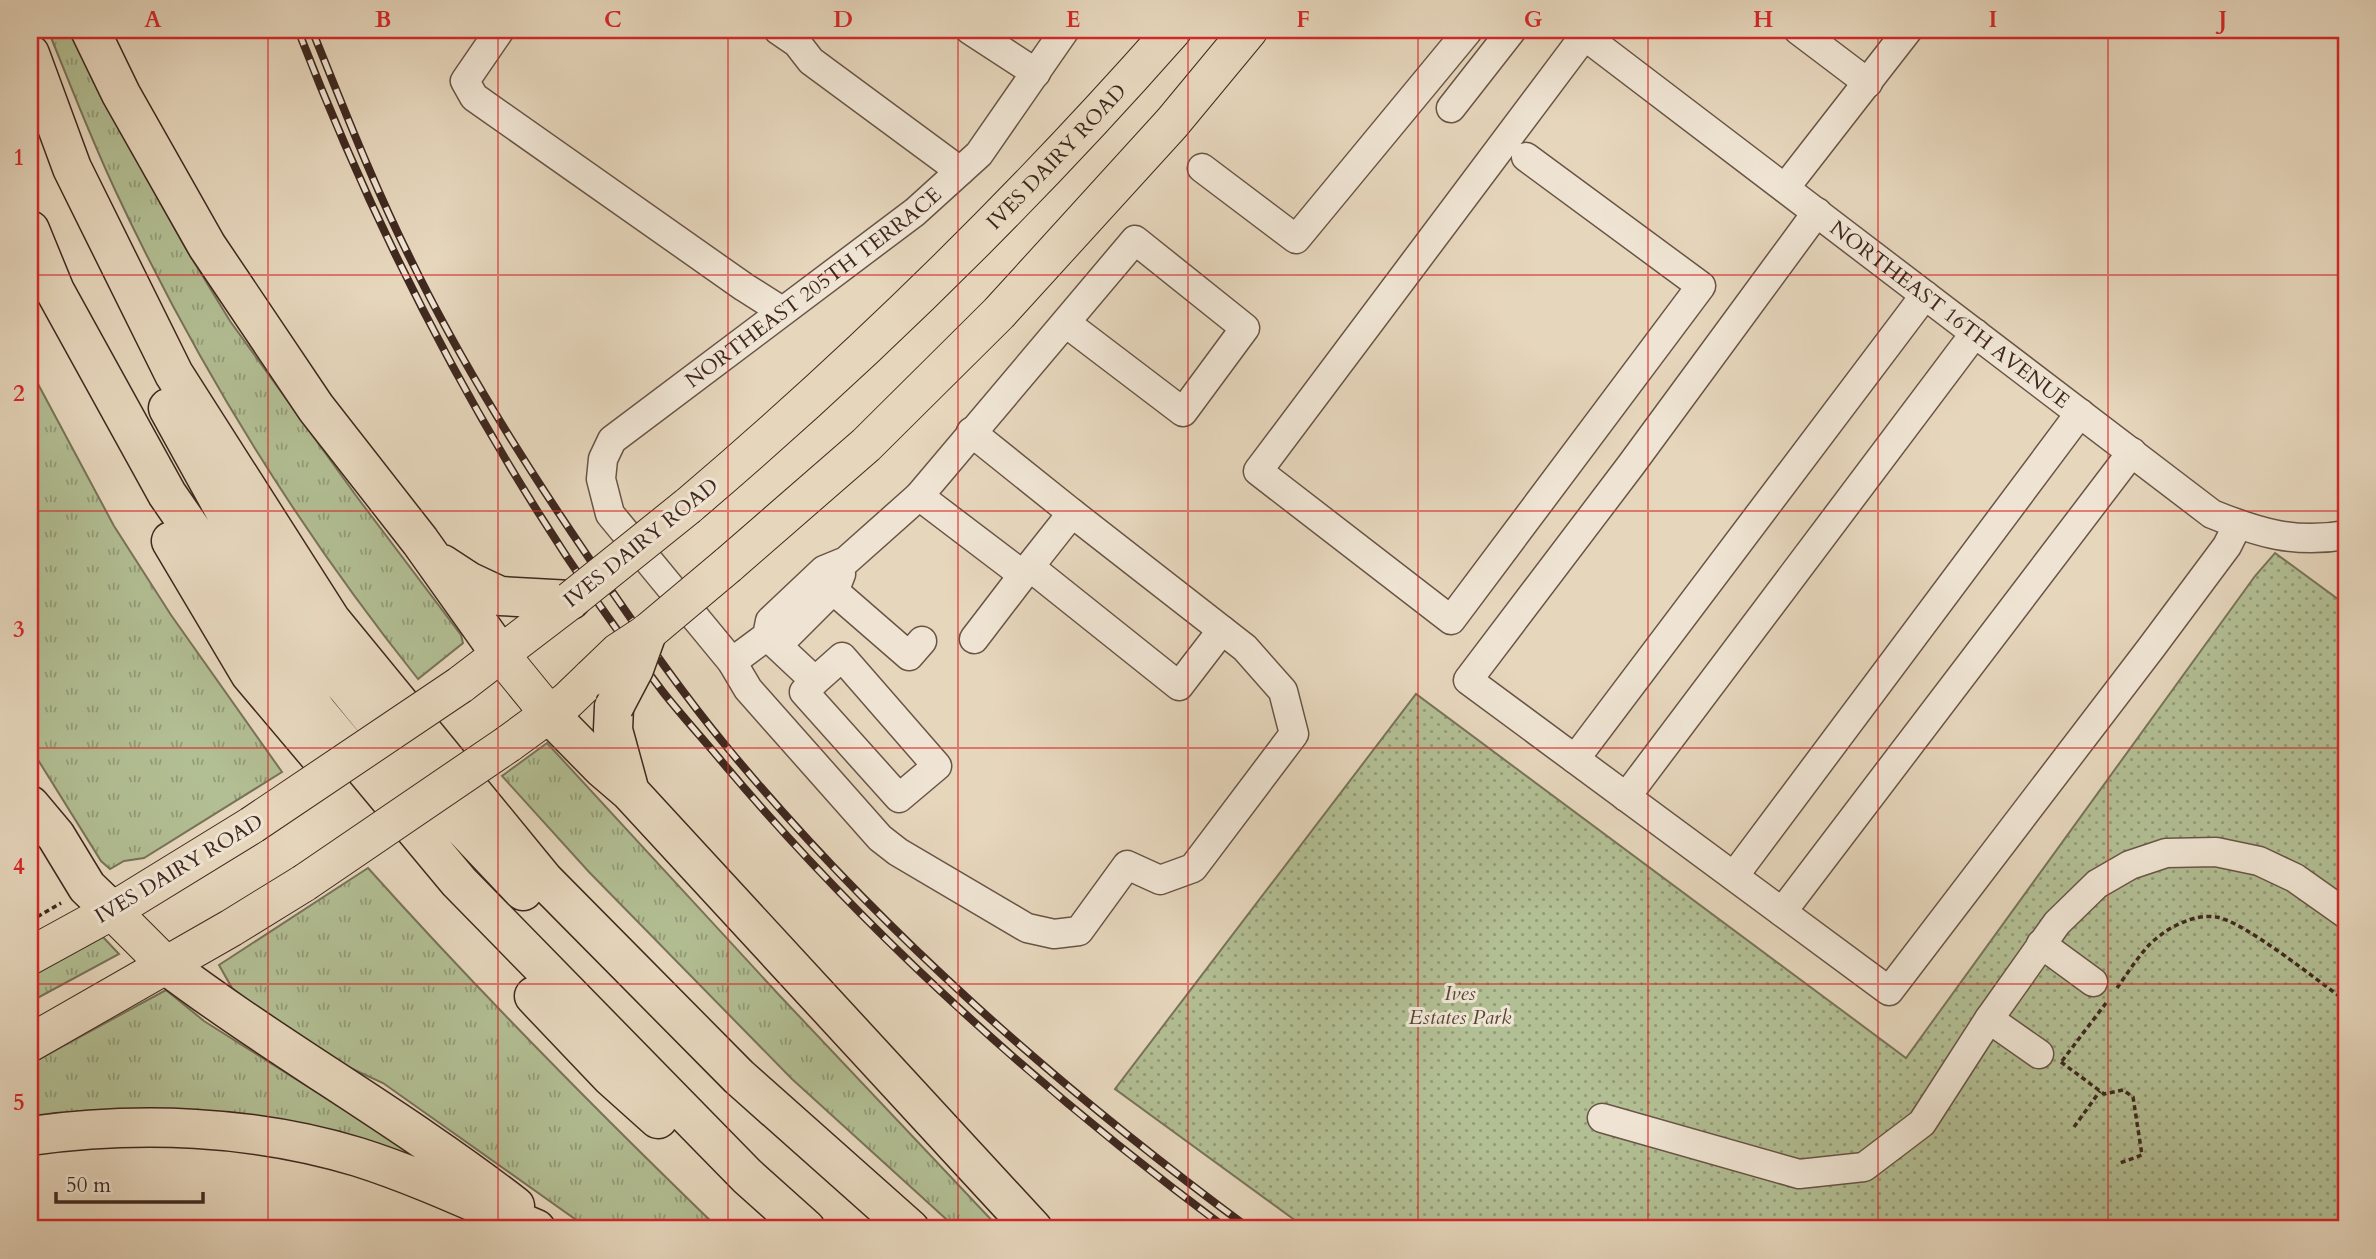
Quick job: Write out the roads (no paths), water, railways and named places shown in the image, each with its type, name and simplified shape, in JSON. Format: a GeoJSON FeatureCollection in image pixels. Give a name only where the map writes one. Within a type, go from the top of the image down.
{"type":"FeatureCollection","features":[{"type":"Feature","properties":{"kind":"highway"},"geometry":{"type":"LineString","coordinates":[[90,30],[121,94],[207,246],[316,408],[430,556],[501,655]]}},
{"type":"Feature","properties":{"kind":"highway"},"geometry":{"type":"LineString","coordinates":[[30,54],[72,168],[174,374],[331,620],[544,880],[739,1077],[910,1229]]}},
{"type":"Feature","properties":{"kind":"highway"},"geometry":{"type":"LineString","coordinates":[[30,114],[108,300],[227,515],[340,679],[453,817],[576,949],[751,1122],[870,1229]]}},
{"type":"Feature","properties":{"kind":"highway"},"geometry":{"type":"LineString","coordinates":[[30,230],[55,291],[167,494],[318,713],[459,882],[747,1176],[806,1229]]}},
{"type":"Feature","properties":{"kind":"highway"},"geometry":{"type":"LineString","coordinates":[[30,285],[75,380],[250,674],[456,915],[610,1076],[777,1229]]}},
{"type":"Feature","properties":{"kind":"highway"},"geometry":{"type":"LineString","coordinates":[[430,556],[468,581],[500,596],[516,595],[561,609]]}},
{"type":"Feature","properties":{"kind":"highway"},"geometry":{"type":"LineString","coordinates":[[630,792],[603,692],[621,689],[634,668],[647,634]]}},
{"type":"Feature","properties":{"kind":"highway"},"geometry":{"type":"LineString","coordinates":[[550,715],[602,768],[630,792],[1033,1229]]}},
{"type":"Feature","properties":{"kind":"highway"},"geometry":{"type":"LineString","coordinates":[[30,805],[56,836],[87,887],[111,911]]}},
{"type":"Feature","properties":{"kind":"highway"},"geometry":{"type":"LineString","coordinates":[[166,965],[215,1002],[458,1161],[545,1229]]}},
{"type":"Feature","properties":{"kind":"highway"},"geometry":{"type":"LineString","coordinates":[[30,1136],[123,1128],[232,1132],[289,1140],[369,1161],[536,1229]]}},
{"type":"Feature","properties":{"kind":"main road","name":"IVES DAIRY ROAD"},"geometry":{"type":"LineString","coordinates":[[30,956],[111,911],[252,825],[460,685],[561,609],[688,506],[851,361],[936,281],[1017,199],[1173,30]]}},
{"type":"Feature","properties":{"kind":"main road"},"geometry":{"type":"LineString","coordinates":[[647,634],[866,445],[999,313],[1172,124],[1249,30]]}},
{"type":"Feature","properties":{"kind":"main road"},"geometry":{"type":"LineString","coordinates":[[501,655],[550,715]]}},
{"type":"Feature","properties":{"kind":"main road"},"geometry":{"type":"LineString","coordinates":[[30,1043],[304,883],[550,715],[603,692]]}},
{"type":"Feature","properties":{"kind":"main road"},"geometry":{"type":"LineString","coordinates":[[111,911],[166,965]]}},
{"type":"Feature","properties":{"kind":"street"},"geometry":{"type":"LineString","coordinates":[[500,30],[465,81],[474,97],[782,311]]}},
{"type":"Feature","properties":{"kind":"street"},"geometry":{"type":"LineString","coordinates":[[779,30],[797,43],[811,61],[960,171]]}},
{"type":"Feature","properties":{"kind":"street"},"geometry":{"type":"LineString","coordinates":[[970,30],[1037,73]]}},
{"type":"Feature","properties":{"kind":"street","name":"NORTHEAST 205TH TERRACE"},"geometry":{"type":"LineString","coordinates":[[1065,30],[979,153],[915,212],[612,440],[603,460],[601,479],[604,495],[610,514],[732,662],[748,689],[880,838],[898,852],[1027,928],[1054,934],[1079,931],[1127,865],[1160,880],[1193,868],[1294,733],[1283,691],[1245,648],[1222,630]]}},
{"type":"Feature","properties":{"kind":"street"},"geometry":{"type":"LineString","coordinates":[[1202,168],[1296,239],[1467,32],[1464,30]]}},
{"type":"Feature","properties":{"kind":"street"},"geometry":{"type":"LineString","coordinates":[[1451,108],[1512,30]]}},
{"type":"Feature","properties":{"kind":"street"},"geometry":{"type":"LineString","coordinates":[[1798,30],[1868,83]]}},
{"type":"Feature","properties":{"kind":"street"},"geometry":{"type":"LineString","coordinates":[[1785,188],[1908,30]]}},
{"type":"Feature","properties":{"kind":"street"},"geometry":{"type":"LineString","coordinates":[[1526,157],[1701,286],[1451,620],[1258,471],[1581,32]]}},
{"type":"Feature","properties":{"kind":"street","name":"NORTHEAST 16TH AVENUE"},"geometry":{"type":"LineString","coordinates":[[1581,32],[2213,514],[2252,531],[2292,538],[2346,536]]}},
{"type":"Feature","properties":{"kind":"street"},"geometry":{"type":"LineString","coordinates":[[1817,212],[1688,389],[1468,680],[1575,760],[1889,991],[2151,648],[2227,546],[2238,524]]}},
{"type":"Feature","properties":{"kind":"street"},"geometry":{"type":"LineString","coordinates":[[732,662],[767,636],[770,621],[824,570],[846,561],[919,496],[1135,240],[1245,328],[1183,412],[1066,323]]}},
{"type":"Feature","properties":{"kind":"street"},"geometry":{"type":"LineString","coordinates":[[1575,760],[1925,295]]}},
{"type":"Feature","properties":{"kind":"street"},"geometry":{"type":"LineString","coordinates":[[1626,797],[1975,333]]}},
{"type":"Feature","properties":{"kind":"street"},"geometry":{"type":"LineString","coordinates":[[1734,876],[2080,413]]}},
{"type":"Feature","properties":{"kind":"street"},"geometry":{"type":"LineString","coordinates":[[919,496],[1026,571],[1179,686],[1222,630],[971,432]]}},
{"type":"Feature","properties":{"kind":"street"},"geometry":{"type":"LineString","coordinates":[[1782,912],[2132,452]]}},
{"type":"Feature","properties":{"kind":"street"},"geometry":{"type":"LineString","coordinates":[[974,639],[1072,513]]}},
{"type":"Feature","properties":{"kind":"street"},"geometry":{"type":"LineString","coordinates":[[767,636],[783,640],[832,590],[846,561]]}},
{"type":"Feature","properties":{"kind":"street"},"geometry":{"type":"LineString","coordinates":[[832,590],[909,656],[922,642]]}},
{"type":"Feature","properties":{"kind":"street"},"geometry":{"type":"LineString","coordinates":[[767,636],[815,681]]}},
{"type":"Feature","properties":{"kind":"street"},"geometry":{"type":"LineString","coordinates":[[842,657],[937,766],[899,798],[804,692],[815,681],[842,657]]}},
{"type":"Feature","properties":{"kind":"street"},"geometry":{"type":"LineString","coordinates":[[1602,1118],[1799,1174],[1864,1167],[1922,1123],[1989,1019],[2057,923],[2097,884],[2130,864],[2166,853],[2216,852],[2259,861],[2295,878],[2346,914]]}},
{"type":"Feature","properties":{"kind":"street"},"geometry":{"type":"LineString","coordinates":[[2041,944],[2094,982]]}},
{"type":"Feature","properties":{"kind":"street"},"geometry":{"type":"LineString","coordinates":[[1989,1019],[2052,1061]]}},
{"type":"Feature","properties":{"kind":"railway"},"geometry":{"type":"LineString","coordinates":[[298,30],[333,118],[372,204],[457,374],[554,537],[663,692],[780,828],[899,952],[962,1011],[1091,1123],[1227,1229]]}},
{"type":"Feature","properties":{"kind":"railway"},"geometry":{"type":"LineString","coordinates":[[312,30],[396,230],[473,376],[568,527],[708,724],[784,814],[845,879],[973,1003],[1108,1120],[1250,1229]]}},
{"type":"Feature","properties":{"kind":"park label","name":"Ives Estates Park"},"geometry":{"type":"Point","coordinates":[1460,1005]}}]}
